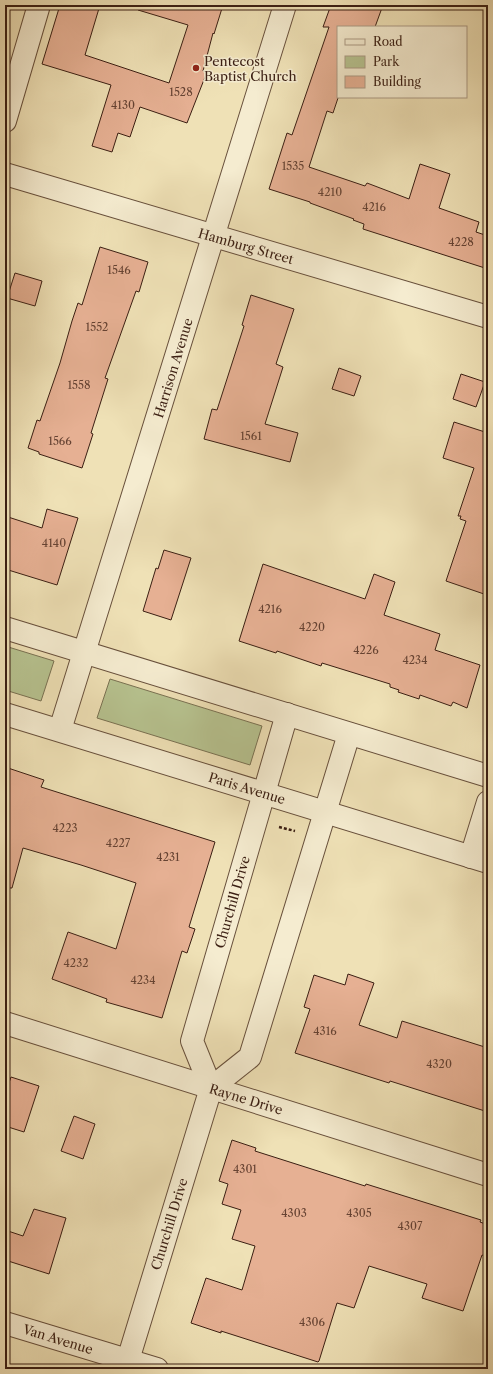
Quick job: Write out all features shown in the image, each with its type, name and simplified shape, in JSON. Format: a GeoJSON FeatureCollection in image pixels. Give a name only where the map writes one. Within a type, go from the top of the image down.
{"type":"FeatureCollection","features":[{"type":"Feature","properties":{"kind":"street"},"geometry":{"type":"LineString","coordinates":[[5,121],[40,5]]}},
{"type":"Feature","properties":{"kind":"street","name":"Harrison Avenue"},"geometry":{"type":"LineString","coordinates":[[60,730],[285,5]]}},
{"type":"Feature","properties":{"kind":"street","name":"Hamburg Street"},"geometry":{"type":"LineString","coordinates":[[5,174],[488,318]]}},
{"type":"Feature","properties":{"kind":"street"},"geometry":{"type":"LineString","coordinates":[[5,628],[488,776]]}},
{"type":"Feature","properties":{"kind":"street","name":"Paris Avenue"},"geometry":{"type":"LineString","coordinates":[[5,714],[479,860]]}},
{"type":"Feature","properties":{"kind":"street","name":"Churchill Drive"},"geometry":{"type":"LineString","coordinates":[[128,1360],[211,1088],[192,1041],[287,714]]}},
{"type":"Feature","properties":{"kind":"street"},"geometry":{"type":"LineString","coordinates":[[211,1088],[250,1057],[349,734]]}},
{"type":"Feature","properties":{"kind":"street"},"geometry":{"type":"LineString","coordinates":[[479,860],[488,802]]}},
{"type":"Feature","properties":{"kind":"street","name":"Rayne Drive"},"geometry":{"type":"LineString","coordinates":[[5,1023],[488,1174]]}},
{"type":"Feature","properties":{"kind":"street","name":"Van Avenue"},"geometry":{"type":"LineString","coordinates":[[5,1322],[157,1369]]}},
{"type":"Feature","properties":{"kind":"path"},"geometry":{"type":"LineString","coordinates":[[276,826],[297,831]]}},
{"type":"Feature","properties":{"kind":"green space"},"geometry":{"type":"Polygon","coordinates":[[[5,646],[54,661],[41,701],[5,690],[5,646]]]}},
{"type":"Feature","properties":{"kind":"green space"},"geometry":{"type":"Polygon","coordinates":[[[110,679],[262,726],[250,765],[97,718],[110,679]]]}},
{"type":"Feature","properties":{"kind":"building"},"geometry":{"type":"Polygon","coordinates":[[[60,5],[100,5],[85,55],[169,83],[188,25],[138,10],[138,5],[223,5],[214,34],[213,33],[203,71],[207,72],[187,123],[140,107],[130,137],[118,133],[112,152],[92,146],[111,85],[42,64],[60,5]]]}},
{"type":"Feature","properties":{"kind":"building"},"geometry":{"type":"Polygon","coordinates":[[[331,5],[383,5],[375,26],[337,26],[338,98],[333,113],[327,111],[309,167],[365,186],[367,183],[409,199],[420,164],[450,174],[439,208],[479,222],[476,232],[488,236],[488,269],[363,229],[364,224],[353,220],[354,219],[310,202],[269,189],[287,133],[292,135],[329,27],[323,27],[331,5]]]}},
{"type":"Feature","properties":{"kind":"building"},"geometry":{"type":"Polygon","coordinates":[[[100,247],[148,262],[139,292],[136,291],[105,378],[108,379],[82,468],[39,454],[39,452],[28,448],[37,420],[40,421],[60,363],[78,303],[82,305],[100,247]]]}},
{"type":"Feature","properties":{"kind":"building"},"geometry":{"type":"Polygon","coordinates":[[[15,273],[42,281],[35,306],[7,298],[15,273]]]}},
{"type":"Feature","properties":{"kind":"building"},"geometry":{"type":"Polygon","coordinates":[[[251,295],[294,309],[276,364],[283,367],[265,424],[298,433],[290,462],[204,439],[212,409],[217,410],[244,326],[242,325],[251,295]]]}},
{"type":"Feature","properties":{"kind":"building"},"geometry":{"type":"Polygon","coordinates":[[[339,368],[361,376],[354,396],[332,389],[339,368]]]}},
{"type":"Feature","properties":{"kind":"building"},"geometry":{"type":"Polygon","coordinates":[[[461,374],[485,382],[476,407],[453,399],[461,374]]]}},
{"type":"Feature","properties":{"kind":"building"},"geometry":{"type":"Polygon","coordinates":[[[454,422],[488,433],[488,583],[484,594],[446,581],[466,521],[460,519],[461,516],[458,516],[474,468],[443,458],[454,422]]]}},
{"type":"Feature","properties":{"kind":"building"},"geometry":{"type":"Polygon","coordinates":[[[47,509],[78,518],[57,585],[5,569],[5,516],[42,528],[47,509]]]}},
{"type":"Feature","properties":{"kind":"building"},"geometry":{"type":"Polygon","coordinates":[[[164,550],[191,558],[171,620],[143,611],[156,568],[158,569],[164,550]]]}},
{"type":"Feature","properties":{"kind":"building"},"geometry":{"type":"Polygon","coordinates":[[[263,564],[365,599],[374,574],[395,582],[384,615],[440,634],[435,650],[480,665],[467,708],[453,702],[451,706],[420,695],[419,699],[398,692],[399,690],[390,687],[390,684],[322,663],[321,666],[277,651],[276,653],[239,641],[263,564]]]}},
{"type":"Feature","properties":{"kind":"building"},"geometry":{"type":"Polygon","coordinates":[[[5,767],[44,780],[41,787],[215,842],[189,927],[195,929],[187,953],[182,951],[162,1018],[106,1002],[107,999],[52,979],[68,932],[116,949],[136,883],[23,848],[12,888],[5,888],[5,767]]]}},
{"type":"Feature","properties":{"kind":"building"},"geometry":{"type":"Polygon","coordinates":[[[348,974],[374,983],[359,1025],[397,1038],[402,1021],[488,1048],[488,1112],[390,1081],[389,1083],[295,1053],[310,1009],[304,1007],[314,975],[345,985],[348,974]]]}},
{"type":"Feature","properties":{"kind":"building"},"geometry":{"type":"Polygon","coordinates":[[[11,1077],[39,1086],[24,1132],[5,1126],[5,1095],[11,1077]]]}},
{"type":"Feature","properties":{"kind":"building"},"geometry":{"type":"Polygon","coordinates":[[[74,1116],[95,1124],[83,1159],[61,1151],[74,1116]]]}},
{"type":"Feature","properties":{"kind":"building"},"geometry":{"type":"Polygon","coordinates":[[[232,1140],[256,1148],[255,1151],[365,1186],[366,1184],[481,1220],[480,1222],[488,1225],[488,1257],[482,1255],[463,1311],[422,1298],[427,1284],[369,1266],[354,1308],[337,1303],[318,1362],[191,1323],[206,1278],[242,1290],[255,1246],[232,1239],[241,1210],[222,1204],[228,1184],[219,1181],[232,1140]]]}},
{"type":"Feature","properties":{"kind":"building"},"geometry":{"type":"Polygon","coordinates":[[[34,1209],[66,1218],[49,1274],[5,1260],[5,1230],[23,1236],[34,1209]]]}},
{"type":"Feature","properties":{"kind":"place","name":"Pentecost Baptist Church"},"geometry":{"type":"Point","coordinates":[196,68]}}]}
